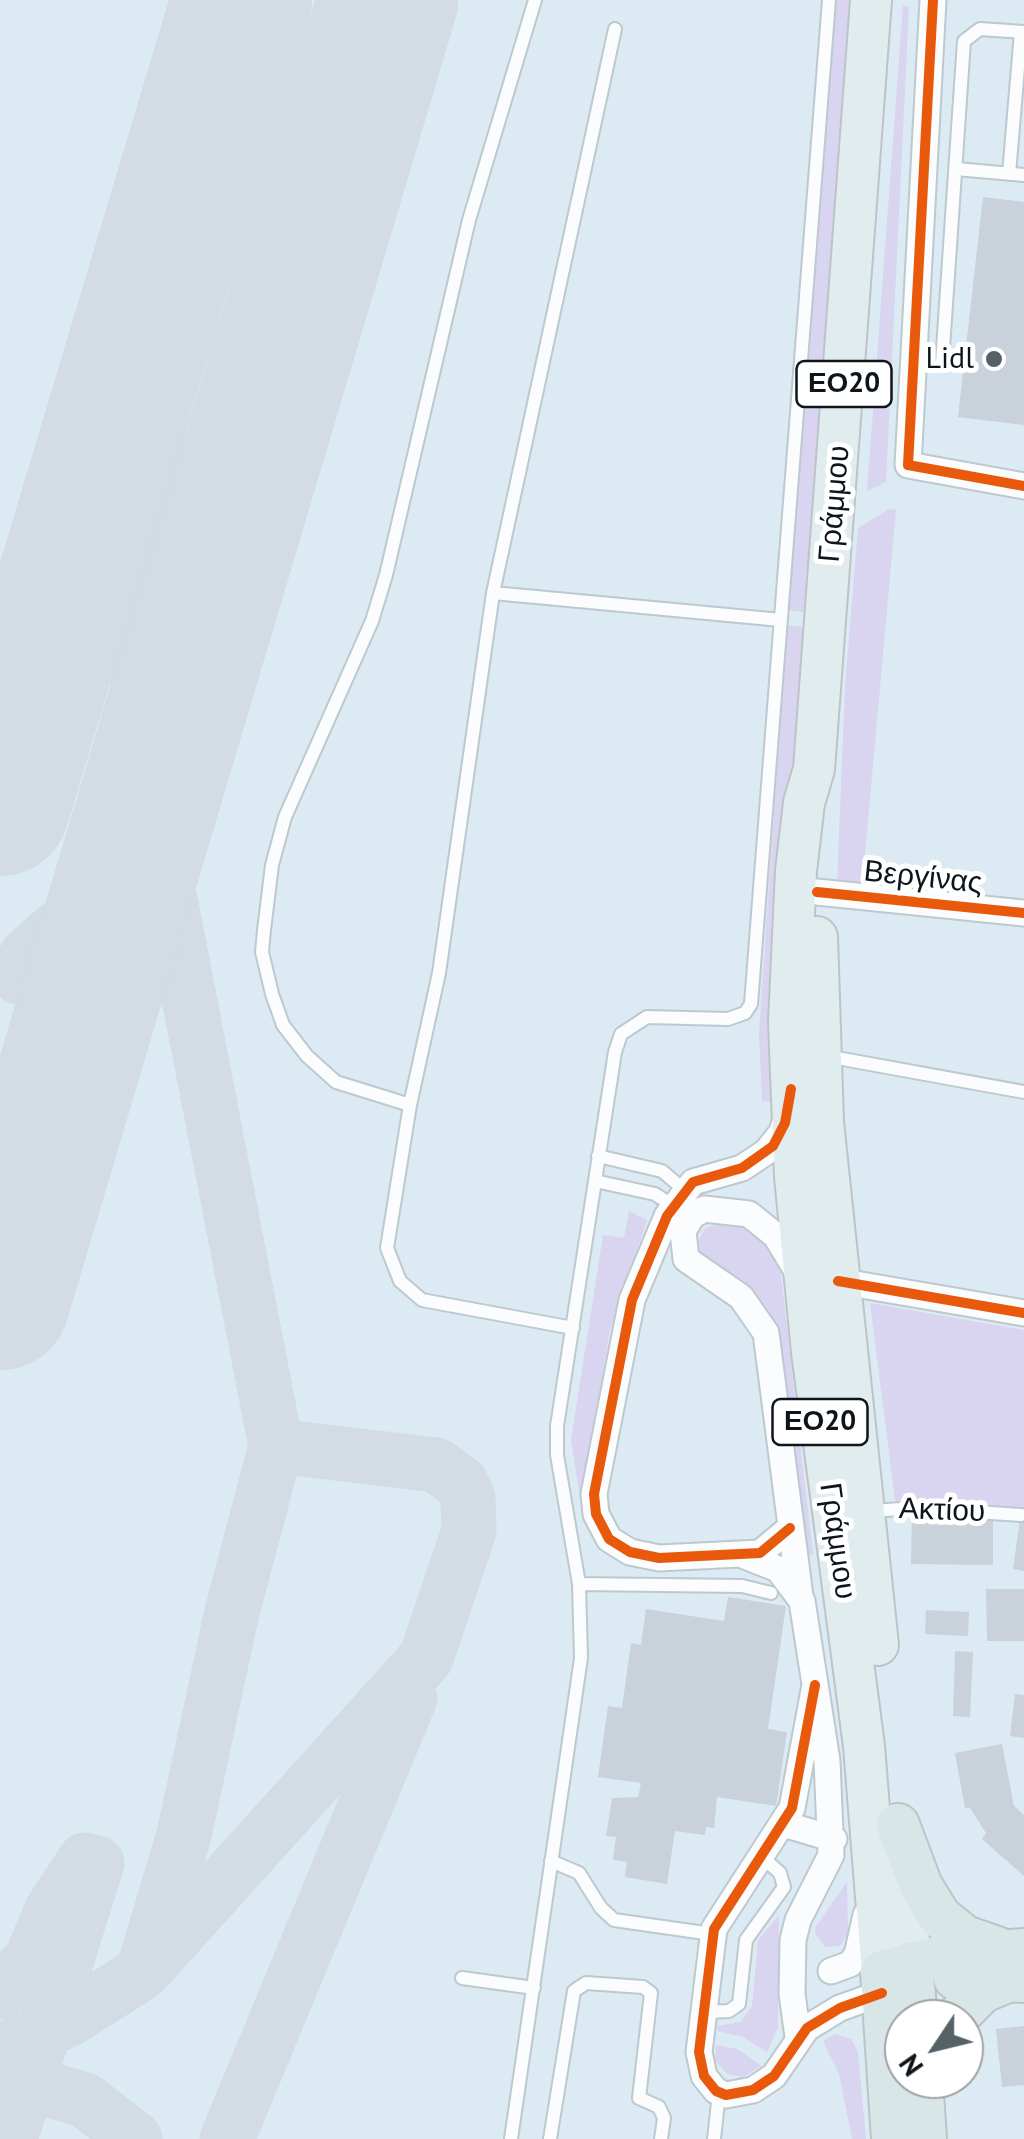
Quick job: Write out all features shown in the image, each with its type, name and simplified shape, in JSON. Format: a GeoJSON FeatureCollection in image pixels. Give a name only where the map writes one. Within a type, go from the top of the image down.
{"type":"FeatureCollection","features":[{"type":"Feature","properties":{"kind":"highway"},"geometry":{"type":"LineString","coordinates":[[885,1823],[940,1917],[965,1938],[1015,1965]]}},
{"type":"Feature","properties":{"kind":"highway"},"geometry":{"type":"LineString","coordinates":[[901,1986],[1015,1965]]}},
{"type":"Feature","properties":{"kind":"highway"},"geometry":{"type":"LineString","coordinates":[[975,1999],[1015,1965]]}},
{"type":"Feature","properties":{"kind":"highway","name":"ΕΟ20"},"geometry":{"type":"LineString","coordinates":[[893,2139],[915,2099]]}},
{"type":"Feature","properties":{"kind":"main road","name":"Γράμμου"},"geometry":{"type":"LineString","coordinates":[[871,0],[814,768],[804,803],[807,882],[789,988],[791,1089],[807,1308],[885,1823]]}},
{"type":"Feature","properties":{"kind":"main road","name":"ΕΟ20"},"geometry":{"type":"LineString","coordinates":[[807,882],[819,1055]]}},
{"type":"Feature","properties":{"kind":"main road","name":"Γράμμου"},"geometry":{"type":"LineString","coordinates":[[819,1055],[838,1282],[864,1512],[885,1823],[901,1986]]}},
{"type":"Feature","properties":{"kind":"street"},"geometry":{"type":"LineString","coordinates":[[933,0],[908,464],[1024,486]]}},
{"type":"Feature","properties":{"kind":"street","name":"Βεργίνας"},"geometry":{"type":"LineString","coordinates":[[807,882],[1024,913]]}},
{"type":"Feature","properties":{"kind":"street"},"geometry":{"type":"LineString","coordinates":[[789,1522],[769,1549],[745,1556],[676,1559],[630,1552],[608,1539],[596,1514],[595,1480],[637,1284],[688,1206],[698,1180],[734,1170],[766,1152],[782,1132],[791,1089]]}},
{"type":"Feature","properties":{"kind":"street"},"geometry":{"type":"LineString","coordinates":[[688,1206],[682,1247],[699,1272]]}},
{"type":"Feature","properties":{"kind":"street"},"geometry":{"type":"LineString","coordinates":[[688,1206],[741,1211],[768,1228],[795,1267],[807,1308]]}},
{"type":"Feature","properties":{"kind":"street"},"geometry":{"type":"LineString","coordinates":[[637,1284],[676,1265],[699,1272],[741,1297],[766,1333],[834,1840],[828,1867],[798,1920],[792,1958],[798,2036]]}},
{"type":"Feature","properties":{"kind":"street"},"geometry":{"type":"LineString","coordinates":[[838,1282],[1024,1313]]}},
{"type":"Feature","properties":{"kind":"street"},"geometry":{"type":"LineString","coordinates":[[745,1556],[772,1564],[800,1596]]}},
{"type":"Feature","properties":{"kind":"street"},"geometry":{"type":"LineString","coordinates":[[814,1686],[795,1798],[784,1824],[722,1910],[712,1934],[700,2061],[707,2081],[719,2093],[746,2093],[768,2082],[798,2036],[831,2012],[901,1986]]}},
{"type":"Feature","properties":{"kind":"street"},"geometry":{"type":"LineString","coordinates":[[831,1971],[850,1964],[864,1939],[864,1860],[885,1823]]}},
{"type":"Feature","properties":{"kind":"street"},"geometry":{"type":"LineString","coordinates":[[784,1824],[834,1840]]}},
{"type":"Feature","properties":{"kind":"street"},"geometry":{"type":"LineString","coordinates":[[792,1958],[901,1986]]}},
{"type":"Feature","properties":{"kind":"street"},"geometry":{"type":"LineString","coordinates":[[831,2012],[852,2018],[868,2030],[884,2051]]}},
{"type":"Feature","properties":{"kind":"lane"},"geometry":{"type":"LineString","coordinates":[[410,1104],[336,1082],[307,1056],[284,1025],[272,994],[262,952],[264,930],[272,865],[285,817],[372,621],[386,576],[469,220],[535,0]]}},
{"type":"Feature","properties":{"kind":"lane"},"geometry":{"type":"LineString","coordinates":[[512,2139],[581,1658],[579,1584],[556,1435],[598,1156],[621,1034],[647,1017],[728,1019],[745,1013],[751,1004],[829,0]]}},
{"type":"Feature","properties":{"kind":"lane"},"geometry":{"type":"LineString","coordinates":[[942,363],[964,40],[980,29],[1023,32],[1008,174]]}},
{"type":"Feature","properties":{"kind":"lane"},"geometry":{"type":"LineString","coordinates":[[573,1328],[422,1300],[400,1281],[389,1260],[387,1236],[410,1104],[440,972],[493,593],[616,30]]}},
{"type":"Feature","properties":{"kind":"lane"},"geometry":{"type":"LineString","coordinates":[[956,169],[1024,175]]}},
{"type":"Feature","properties":{"kind":"lane"},"geometry":{"type":"LineString","coordinates":[[493,593],[781,620]]}},
{"type":"Feature","properties":{"kind":"lane"},"geometry":{"type":"LineString","coordinates":[[819,1055],[1024,1092]]}},
{"type":"Feature","properties":{"kind":"lane"},"geometry":{"type":"LineString","coordinates":[[598,1156],[662,1170],[688,1206]]}},
{"type":"Feature","properties":{"kind":"lane"},"geometry":{"type":"LineString","coordinates":[[594,1181],[688,1206]]}},
{"type":"Feature","properties":{"kind":"lane","name":"Ακτίου"},"geometry":{"type":"LineString","coordinates":[[864,1512],[916,1508],[1021,1515]]}},
{"type":"Feature","properties":{"kind":"lane"},"geometry":{"type":"LineString","coordinates":[[579,1584],[742,1586],[771,1593]]}},
{"type":"Feature","properties":{"kind":"lane"},"geometry":{"type":"LineString","coordinates":[[703,2012],[729,2011],[739,2004],[746,1940],[783,1890],[782,1876],[761,1856]]}},
{"type":"Feature","properties":{"kind":"lane"},"geometry":{"type":"LineString","coordinates":[[552,1861],[579,1872],[614,1920],[712,1934]]}},
{"type":"Feature","properties":{"kind":"lane"},"geometry":{"type":"LineString","coordinates":[[462,1978],[534,1988]]}},
{"type":"Feature","properties":{"kind":"lane"},"geometry":{"type":"LineString","coordinates":[[550,2139],[574,1991],[586,1983],[643,1987],[650,1993],[640,2098],[659,2107],[664,2118],[661,2139]]}},
{"type":"Feature","properties":{"kind":"lane"},"geometry":{"type":"LineString","coordinates":[[714,2139],[719,2093]]}},
{"type":"Feature","properties":{"kind":"shaded area"},"geometry":{"type":"Polygon","coordinates":[[[836,0],[857,0],[809,613],[788,610],[836,0]]]}},
{"type":"Feature","properties":{"kind":"shaded area"},"geometry":{"type":"Polygon","coordinates":[[[903,5],[909,7],[886,482],[867,491],[903,5]]]}},
{"type":"Feature","properties":{"kind":"shaded area"},"geometry":{"type":"Polygon","coordinates":[[[889,509],[896,510],[862,887],[837,883],[845,687],[858,528],[889,509]]]}},
{"type":"Feature","properties":{"kind":"shaded area"},"geometry":{"type":"Polygon","coordinates":[[[787,625],[808,628],[773,1102],[762,1101],[759,1032],[787,625]]]}},
{"type":"Feature","properties":{"kind":"shaded area"},"geometry":{"type":"Polygon","coordinates":[[[629,1211],[647,1220],[610,1330],[581,1504],[571,1440],[603,1235],[624,1238],[629,1211]]]}},
{"type":"Feature","properties":{"kind":"shaded area"},"geometry":{"type":"Polygon","coordinates":[[[722,1221],[740,1222],[756,1234],[780,1266],[813,1554],[808,1557],[777,1324],[757,1296],[698,1252],[698,1240],[705,1229],[722,1221]]]}},
{"type":"Feature","properties":{"kind":"shaded area"},"geometry":{"type":"Polygon","coordinates":[[[870,1303],[1024,1330],[1024,1512],[895,1501],[870,1303]]]}},
{"type":"Feature","properties":{"kind":"shaded area"},"geometry":{"type":"Polygon","coordinates":[[[847,1882],[848,1934],[840,1946],[825,1947],[815,1934],[816,1926],[847,1882]]]}},
{"type":"Feature","properties":{"kind":"shaded area"},"geometry":{"type":"Polygon","coordinates":[[[779,1915],[778,2027],[767,2052],[743,2037],[717,2031],[717,2026],[740,2022],[752,2006],[758,1940],[779,1915]]]}},
{"type":"Feature","properties":{"kind":"shaded area"},"geometry":{"type":"Polygon","coordinates":[[[835,2034],[851,2039],[858,2052],[866,2139],[852,2139],[839,2074],[823,2041],[835,2034]]]}},
{"type":"Feature","properties":{"kind":"shaded area"},"geometry":{"type":"Polygon","coordinates":[[[716,2045],[737,2049],[762,2066],[743,2077],[727,2074],[715,2060],[716,2045]]]}},
{"type":"Feature","properties":{"kind":"building","name":"Lidl"},"geometry":{"type":"Polygon","coordinates":[[[983,197],[1024,202],[1024,425],[958,417],[983,197]]]}},
{"type":"Feature","properties":{"kind":"building"},"geometry":{"type":"Polygon","coordinates":[[[912,1515],[993,1516],[993,1565],[911,1564],[912,1515]]]}},
{"type":"Feature","properties":{"kind":"building"},"geometry":{"type":"Polygon","coordinates":[[[1020,1520],[1024,1520],[1024,1571],[1013,1569],[1020,1520]]]}},
{"type":"Feature","properties":{"kind":"building"},"geometry":{"type":"Polygon","coordinates":[[[986,1589],[1024,1589],[1024,1641],[987,1641],[986,1589]]]}},
{"type":"Feature","properties":{"kind":"building"},"geometry":{"type":"Polygon","coordinates":[[[728,1597],[786,1606],[768,1729],[787,1732],[776,1806],[717,1797],[714,1828],[706,1827],[705,1835],[675,1831],[667,1884],[625,1877],[627,1862],[613,1860],[616,1837],[606,1836],[612,1798],[638,1797],[641,1783],[598,1777],[608,1706],[622,1708],[631,1643],[641,1645],[646,1609],[724,1621],[728,1597]]]}},
{"type":"Feature","properties":{"kind":"building"},"geometry":{"type":"Polygon","coordinates":[[[926,1610],[969,1612],[968,1636],[925,1634],[926,1610]]]}},
{"type":"Feature","properties":{"kind":"building"},"geometry":{"type":"Polygon","coordinates":[[[955,1651],[973,1652],[970,1717],[953,1716],[955,1651]]]}},
{"type":"Feature","properties":{"kind":"building"},"geometry":{"type":"Polygon","coordinates":[[[1015,1694],[1024,1695],[1024,1738],[1010,1736],[1015,1694]]]}},
{"type":"Feature","properties":{"kind":"building"},"geometry":{"type":"Polygon","coordinates":[[[1002,1744],[1014,1806],[1024,1815],[1024,1876],[982,1839],[986,1833],[970,1808],[965,1808],[955,1753],[1002,1744]]]}},
{"type":"Feature","properties":{"kind":"building"},"geometry":{"type":"Polygon","coordinates":[[[1024,2026],[1024,2085],[1002,2087],[996,2029],[1024,2026]]]}},
{"type":"Feature","properties":{"kind":"taxiway"},"geometry":{"type":"LineString","coordinates":[[143,1972],[184,1835],[232,1612],[276,1446],[139,740],[136,619],[174,459]]}},
{"type":"Feature","properties":{"kind":"taxiway"},"geometry":{"type":"LineString","coordinates":[[18,977],[26,956],[56,929],[111,913],[131,918],[150,933],[176,975]]}},
{"type":"Feature","properties":{"kind":"taxiway"},"geometry":{"type":"LineString","coordinates":[[0,2052],[71,2018],[143,1972],[426,1658],[469,1531],[468,1498],[461,1483],[436,1465],[276,1446]]}},
{"type":"Feature","properties":{"kind":"taxiway"},"geometry":{"type":"LineString","coordinates":[[227,2139],[410,1698]]}},
{"type":"Feature","properties":{"kind":"taxiway"},"geometry":{"type":"LineString","coordinates":[[0,1992],[31,1960],[52,1910],[85,1860],[97,1863],[10,2139]]}},
{"type":"Feature","properties":{"kind":"taxiway"},"geometry":{"type":"LineString","coordinates":[[0,2066],[85,2100],[135,2139]]}},
{"type":"Feature","properties":{"kind":"runway"},"geometry":{"type":"LineString","coordinates":[[0,806],[242,0]]}},
{"type":"Feature","properties":{"kind":"runway"},"geometry":{"type":"LineString","coordinates":[[0,1300],[388,0]]}},
{"type":"Feature","properties":{"kind":"cycle path"},"geometry":{"type":"LineString","coordinates":[[933,0],[908,465],[1024,486]]}},
{"type":"Feature","properties":{"kind":"cycle path"},"geometry":{"type":"LineString","coordinates":[[817,892],[1024,913]]}},
{"type":"Feature","properties":{"kind":"cycle path"},"geometry":{"type":"LineString","coordinates":[[790,1528],[760,1553],[659,1558],[630,1552],[609,1539],[596,1514],[594,1494],[632,1300],[667,1216],[693,1182],[742,1168],[773,1146],[785,1123],[791,1089]]}},
{"type":"Feature","properties":{"kind":"cycle path"},"geometry":{"type":"LineString","coordinates":[[838,1281],[1024,1313]]}},
{"type":"Feature","properties":{"kind":"cycle path"},"geometry":{"type":"LineString","coordinates":[[815,1685],[792,1808],[714,1929],[699,2052],[704,2076],[716,2091],[726,2095],[753,2090],[774,2076],[807,2028],[840,2008],[882,1993]]}},
{"type":"Feature","properties":{"kind":"place","name":"Lidl"},"geometry":{"type":"Point","coordinates":[994,359]}}]}
